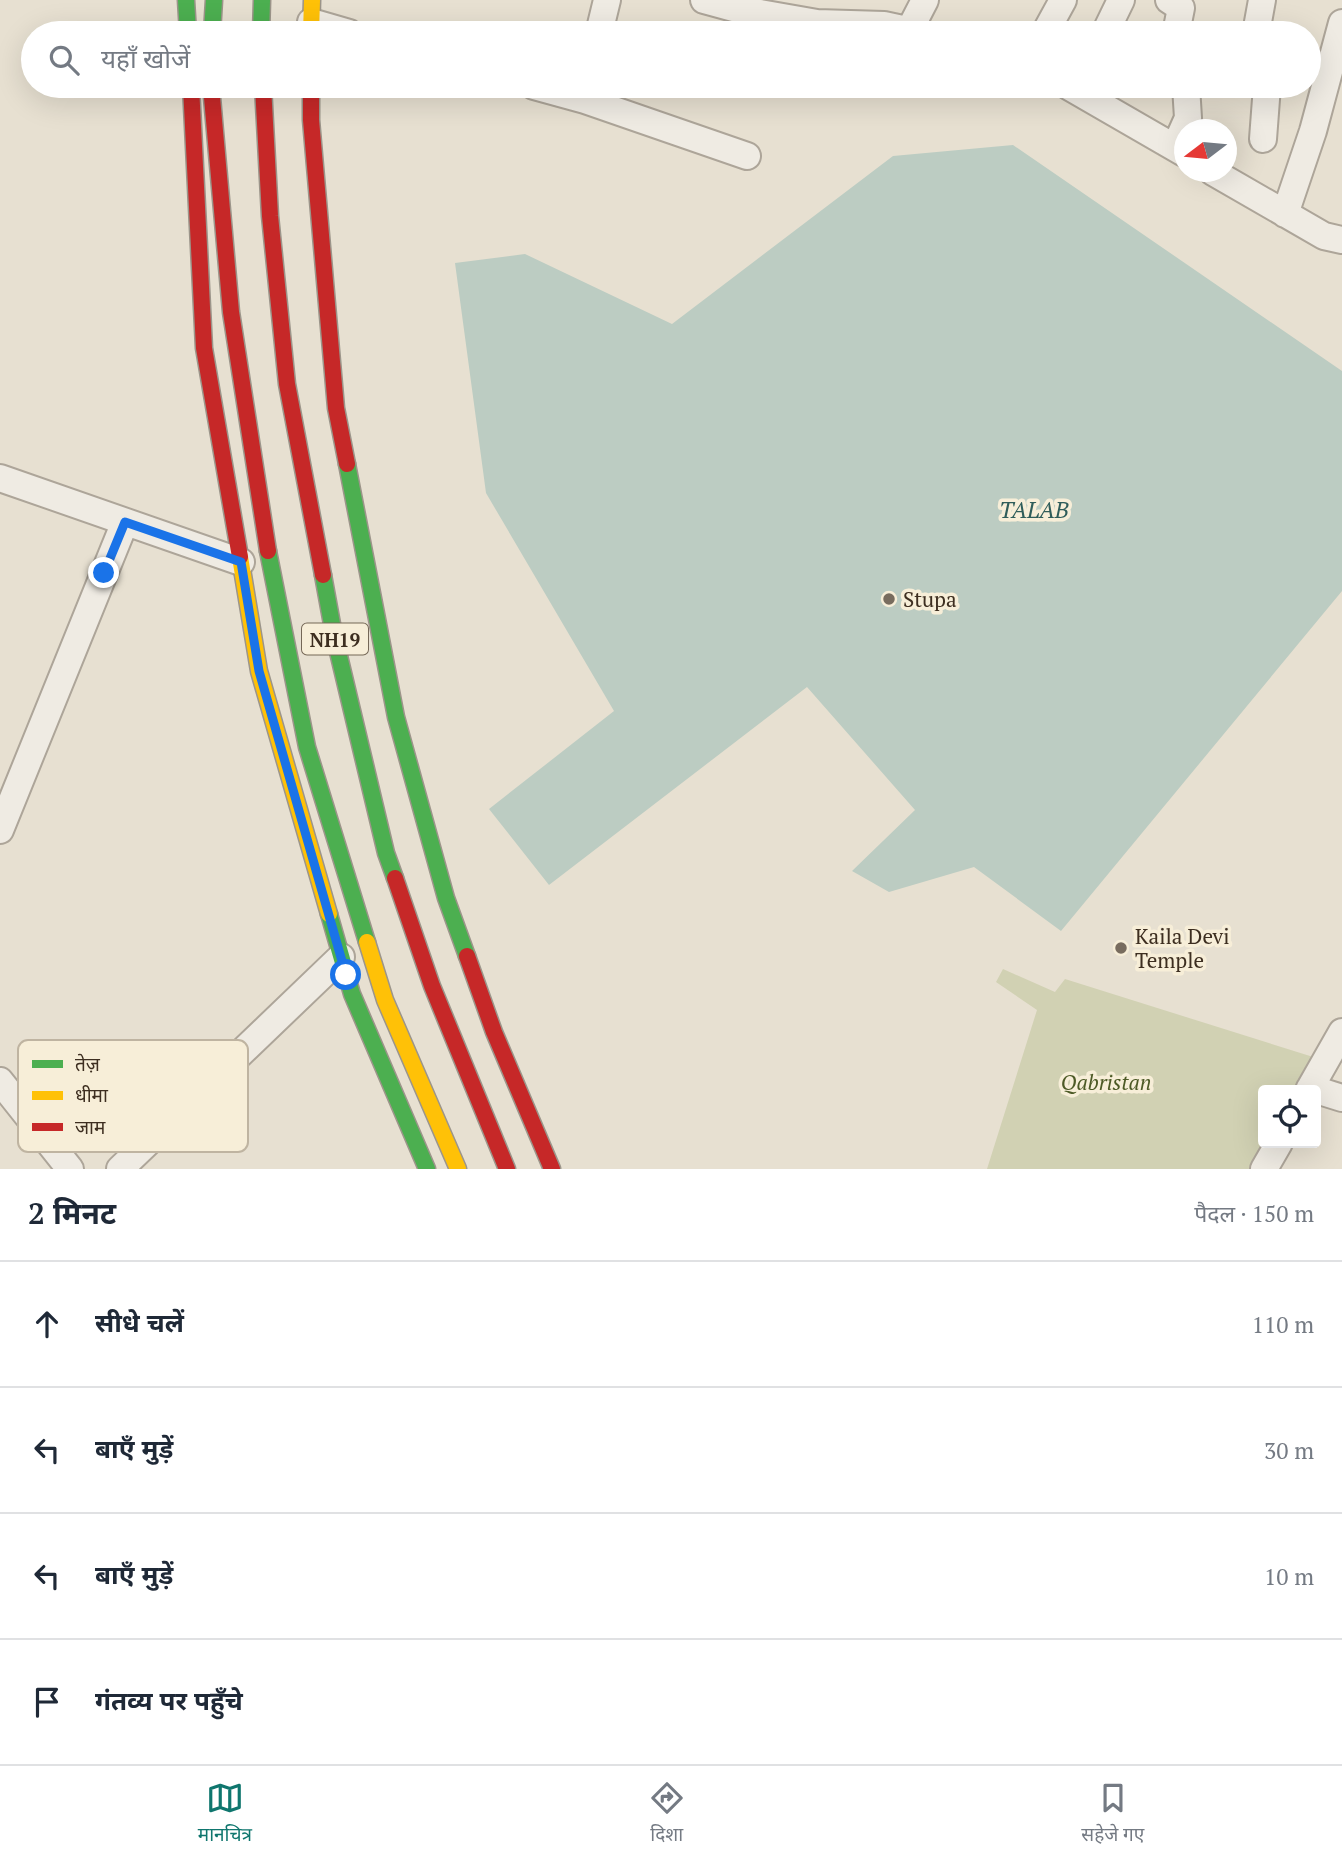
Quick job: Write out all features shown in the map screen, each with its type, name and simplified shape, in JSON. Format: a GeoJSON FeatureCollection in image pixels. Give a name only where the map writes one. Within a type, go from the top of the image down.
{"type":"FeatureCollection","features":[{"type":"Feature","properties":{"kind":"main road"},"geometry":{"type":"LineString","coordinates":[[186,0],[187,21]]}},
{"type":"Feature","properties":{"kind":"main road"},"geometry":{"type":"LineString","coordinates":[[213,21],[214,0]]}},
{"type":"Feature","properties":{"kind":"main road"},"geometry":{"type":"LineString","coordinates":[[261,21],[262,0]]}},
{"type":"Feature","properties":{"kind":"main road"},"geometry":{"type":"LineString","coordinates":[[192,98],[204,348],[259,671],[352,994],[427,1169]]}},
{"type":"Feature","properties":{"kind":"main road","name":"NH19"},"geometry":{"type":"LineString","coordinates":[[212,98],[235,338],[263,526],[307,747],[385,1000],[458,1169]]}},
{"type":"Feature","properties":{"kind":"main road","name":"NH19"},"geometry":{"type":"LineString","coordinates":[[265,98],[270,216],[287,384],[334,635],[386,853],[432,986],[507,1169]]}},
{"type":"Feature","properties":{"kind":"main road"},"geometry":{"type":"LineString","coordinates":[[311,98],[337,408],[396,717],[446,898],[494,1032],[552,1169]]}},
{"type":"Feature","properties":{"kind":"street"},"geometry":{"type":"LineString","coordinates":[[602,21],[607,0]]}},
{"type":"Feature","properties":{"kind":"street"},"geometry":{"type":"LineString","coordinates":[[704,0],[739,4],[809,21]]}},
{"type":"Feature","properties":{"kind":"street"},"geometry":{"type":"LineString","coordinates":[[919,21],[925,0]]}},
{"type":"Feature","properties":{"kind":"street"},"geometry":{"type":"LineString","coordinates":[[1052,21],[1063,0]]}},
{"type":"Feature","properties":{"kind":"street"},"geometry":{"type":"LineString","coordinates":[[1111,21],[1121,0]]}},
{"type":"Feature","properties":{"kind":"street"},"geometry":{"type":"LineString","coordinates":[[1169,0],[1181,8],[1178,21]]}},
{"type":"Feature","properties":{"kind":"street"},"geometry":{"type":"LineString","coordinates":[[1258,21],[1262,0]]}},
{"type":"Feature","properties":{"kind":"street"},"geometry":{"type":"LineString","coordinates":[[1285,214],[1338,55],[1342,23]]}},
{"type":"Feature","properties":{"kind":"street"},"geometry":{"type":"LineString","coordinates":[[598,98],[747,156]]}},
{"type":"Feature","properties":{"kind":"street"},"geometry":{"type":"LineString","coordinates":[[1093,98],[1174,146]]}},
{"type":"Feature","properties":{"kind":"street"},"geometry":{"type":"LineString","coordinates":[[1187,98],[1188,119]]}},
{"type":"Feature","properties":{"kind":"street"},"geometry":{"type":"LineString","coordinates":[[1264,139],[1266,98]]}},
{"type":"Feature","properties":{"kind":"street"},"geometry":{"type":"LineString","coordinates":[[1230,182],[1324,236],[1342,240]]}},
{"type":"Feature","properties":{"kind":"street"},"geometry":{"type":"LineString","coordinates":[[0,478],[241,562]]}},
{"type":"Feature","properties":{"kind":"street"},"geometry":{"type":"LineString","coordinates":[[0,830],[125,522]]}},
{"type":"Feature","properties":{"kind":"street"},"geometry":{"type":"LineString","coordinates":[[248,1046],[341,957]]}},
{"type":"Feature","properties":{"kind":"street"},"geometry":{"type":"LineString","coordinates":[[1311,1085],[1342,1032]]}},
{"type":"Feature","properties":{"kind":"street"},"geometry":{"type":"LineString","coordinates":[[0,1081],[18,1104]]}},
{"type":"Feature","properties":{"kind":"street"},"geometry":{"type":"LineString","coordinates":[[1321,1092],[1342,1098]]}},
{"type":"Feature","properties":{"kind":"street"},"geometry":{"type":"LineString","coordinates":[[1264,1169],[1276,1148]]}},
{"type":"Feature","properties":{"kind":"street"},"geometry":{"type":"LineString","coordinates":[[56,1152],[70,1169]]}},
{"type":"Feature","properties":{"kind":"street"},"geometry":{"type":"LineString","coordinates":[[120,1169],[138,1152]]}},
{"type":"Feature","properties":{"kind":"green space","name":"Qabristan"},"geometry":{"type":"Polygon","coordinates":[[[1003,969],[1055,992],[1065,979],[1326,1061],[1314,1085],[1258,1085],[1258,1148],[1281,1148],[1270,1169],[987,1169],[1037,1010],[996,982],[1003,969]]]}},
{"type":"Feature","properties":{"kind":"water","name":"TALAB"},"geometry":{"type":"Polygon","coordinates":[[[1013,145],[1342,371],[1342,591],[1061,931],[974,867],[889,892],[852,871],[915,810],[807,687],[549,885],[489,809],[614,711],[486,493],[455,263],[525,254],[672,324],[893,156],[1013,145]]]}},
{"type":"Feature","properties":{"kind":"traffic: fast"},"geometry":{"type":"LineString","coordinates":[[186,0],[187,21]]}},
{"type":"Feature","properties":{"kind":"traffic: fast"},"geometry":{"type":"LineString","coordinates":[[213,21],[214,0]]}},
{"type":"Feature","properties":{"kind":"traffic: fast"},"geometry":{"type":"LineString","coordinates":[[261,21],[262,0]]}},
{"type":"Feature","properties":{"kind":"traffic: fast"},"geometry":{"type":"LineString","coordinates":[[347,464],[396,717],[446,898],[467,956]]}},
{"type":"Feature","properties":{"kind":"traffic: fast"},"geometry":{"type":"LineString","coordinates":[[268,551],[307,747],[367,942]]}},
{"type":"Feature","properties":{"kind":"traffic: fast"},"geometry":{"type":"LineString","coordinates":[[323,575],[334,635],[386,853],[395,878]]}},
{"type":"Feature","properties":{"kind":"traffic: fast"},"geometry":{"type":"LineString","coordinates":[[329,914],[352,994],[427,1169]]}},
{"type":"Feature","properties":{"kind":"traffic: slow"},"geometry":{"type":"LineString","coordinates":[[311,21],[312,0]]}},
{"type":"Feature","properties":{"kind":"traffic: slow"},"geometry":{"type":"LineString","coordinates":[[240,557],[259,671],[329,914]]}},
{"type":"Feature","properties":{"kind":"traffic: slow"},"geometry":{"type":"LineString","coordinates":[[367,942],[385,1000],[458,1169]]}},
{"type":"Feature","properties":{"kind":"traffic: jam"},"geometry":{"type":"LineString","coordinates":[[192,98],[204,348],[240,557]]}},
{"type":"Feature","properties":{"kind":"traffic: jam"},"geometry":{"type":"LineString","coordinates":[[212,98],[231,312],[268,551]]}},
{"type":"Feature","properties":{"kind":"traffic: jam"},"geometry":{"type":"LineString","coordinates":[[264,98],[270,216],[287,384],[323,575]]}},
{"type":"Feature","properties":{"kind":"traffic: jam"},"geometry":{"type":"LineString","coordinates":[[311,98],[336,408],[347,464]]}},
{"type":"Feature","properties":{"kind":"traffic: jam"},"geometry":{"type":"LineString","coordinates":[[395,878],[432,986],[507,1169]]}},
{"type":"Feature","properties":{"kind":"traffic: jam"},"geometry":{"type":"LineString","coordinates":[[467,956],[494,1032],[552,1169]]}},
{"type":"Feature","properties":{"kind":"place","name":"Stupa"},"geometry":{"type":"Point","coordinates":[889,599]}},
{"type":"Feature","properties":{"kind":"place","name":"Kaila Devi Temple"},"geometry":{"type":"Point","coordinates":[1121,948]}},
{"type":"Feature","properties":{"kind":"route"},"geometry":{"type":"LineString","coordinates":[[104,573],[125,522],[241,562],[259,671],[346,975]]}}]}
